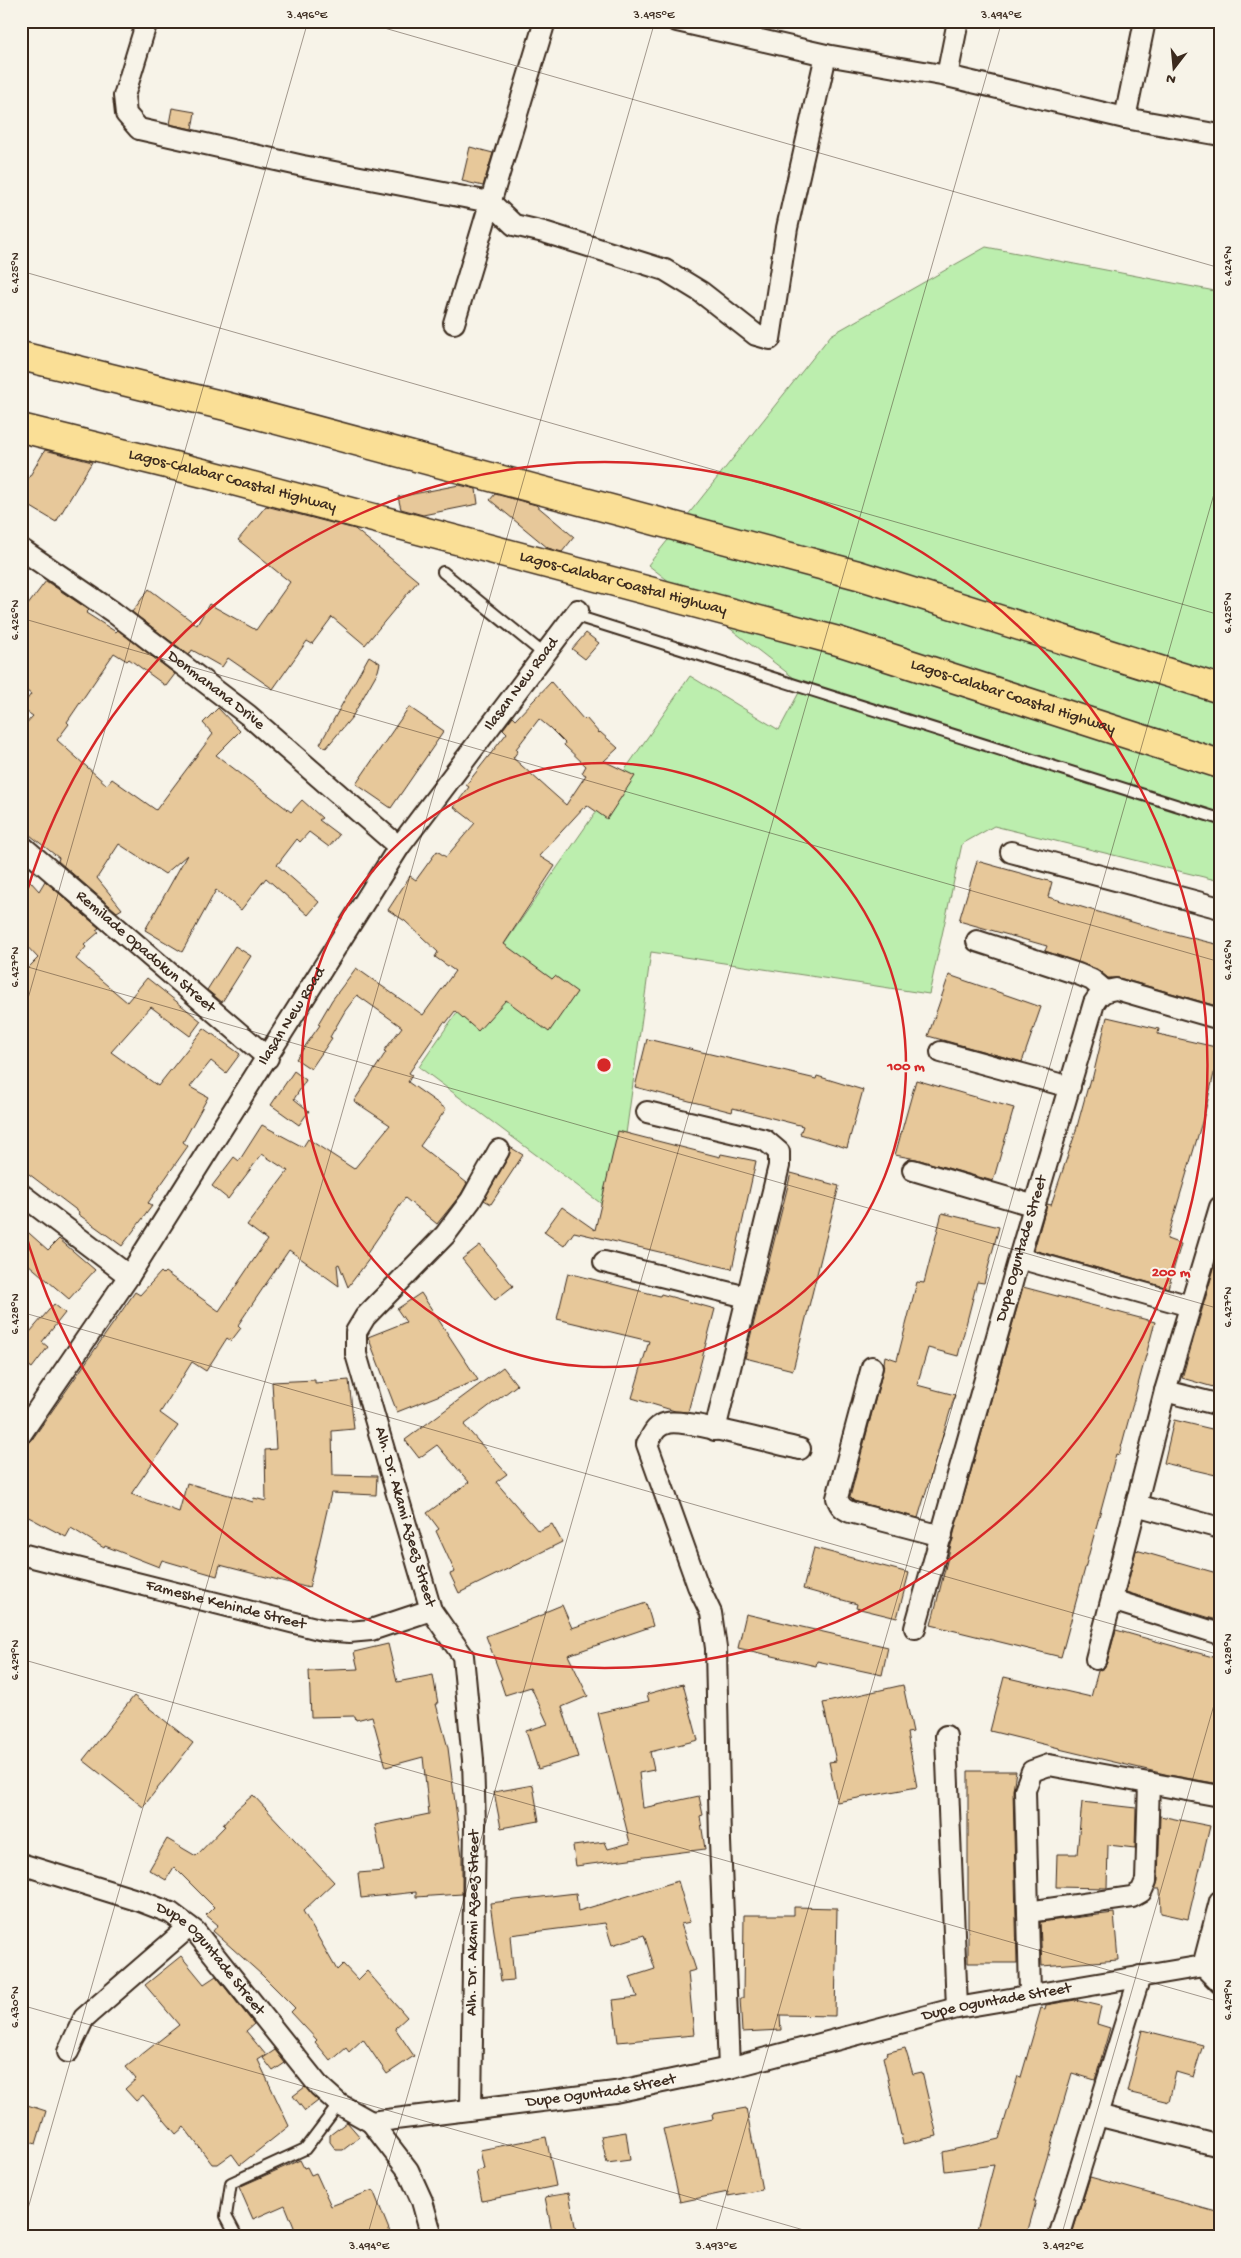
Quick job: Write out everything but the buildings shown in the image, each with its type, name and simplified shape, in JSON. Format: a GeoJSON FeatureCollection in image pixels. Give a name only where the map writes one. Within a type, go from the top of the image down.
{"type":"FeatureCollection","features":[{"type":"Feature","properties":{"kind":"highway"},"geometry":{"type":"LineString","coordinates":[[21,356],[225,406],[858,575],[1220,690]]}},
{"type":"Feature","properties":{"kind":"highway","name":"Lagos-Calabar Coastal Highway"},"geometry":{"type":"LineString","coordinates":[[21,428],[211,475],[838,641],[1220,764]]}},
{"type":"Feature","properties":{"kind":"street"},"geometry":{"type":"LineString","coordinates":[[147,21],[124,96],[126,114],[139,129],[303,166],[490,202],[514,225],[544,232],[665,270],[701,292],[756,335],[770,339],[787,228],[826,55]]}},
{"type":"Feature","properties":{"kind":"street"},"geometry":{"type":"LineString","coordinates":[[454,323],[545,21]]}},
{"type":"Feature","properties":{"kind":"street"},"geometry":{"type":"LineString","coordinates":[[678,21],[826,55],[947,76],[1125,118],[1220,135]]}},
{"type":"Feature","properties":{"kind":"street"},"geometry":{"type":"LineString","coordinates":[[947,76],[958,21]]}},
{"type":"Feature","properties":{"kind":"street"},"geometry":{"type":"LineString","coordinates":[[1125,118],[1145,21]]}},
{"type":"Feature","properties":{"kind":"street","name":"Donmanana Drive"},"geometry":{"type":"LineString","coordinates":[[21,549],[113,612],[248,715],[399,847]]}},
{"type":"Feature","properties":{"kind":"street","name":"Ilasan New Road"},"geometry":{"type":"LineString","coordinates":[[21,1434],[129,1276],[268,1058],[399,847],[545,655],[575,612]]}},
{"type":"Feature","properties":{"kind":"street","name":"Remilade Opadokun Street"},"geometry":{"type":"LineString","coordinates":[[21,845],[268,1058]]}},
{"type":"Feature","properties":{"kind":"street"},"geometry":{"type":"LineString","coordinates":[[1011,852],[1220,908]]}},
{"type":"Feature","properties":{"kind":"street"},"geometry":{"type":"LineString","coordinates":[[977,940],[1078,974],[1092,980],[1105,991],[1116,989],[1220,1019]]}},
{"type":"Feature","properties":{"kind":"street","name":"Dupe Oguntade Street"},"geometry":{"type":"LineString","coordinates":[[916,1628],[1019,1258],[1094,1003],[1098,996],[1105,991]]}},
{"type":"Feature","properties":{"kind":"street"},"geometry":{"type":"LineString","coordinates":[[941,1052],[1070,1087]]}},
{"type":"Feature","properties":{"kind":"street"},"geometry":{"type":"LineString","coordinates":[[647,1112],[765,1140],[779,1152],[779,1166],[715,1430]]}},
{"type":"Feature","properties":{"kind":"street","name":"Alh. Dr. Akami Azeez Street"},"geometry":{"type":"LineString","coordinates":[[470,2109],[475,1824],[473,1760],[463,1656],[430,1610],[356,1354],[356,1332],[365,1317],[446,1235],[471,1200],[500,1150]]}},
{"type":"Feature","properties":{"kind":"street"},"geometry":{"type":"LineString","coordinates":[[913,1170],[1035,1206]]}},
{"type":"Feature","properties":{"kind":"street"},"geometry":{"type":"LineString","coordinates":[[21,1194],[129,1276]]}},
{"type":"Feature","properties":{"kind":"street"},"geometry":{"type":"LineString","coordinates":[[1096,1659],[1165,1391],[1190,1306],[1212,1260],[1220,1207]]}},
{"type":"Feature","properties":{"kind":"street"},"geometry":{"type":"LineString","coordinates":[[1019,1258],[1190,1306]]}},
{"type":"Feature","properties":{"kind":"street"},"geometry":{"type":"LineString","coordinates":[[604,1262],[747,1297]]}},
{"type":"Feature","properties":{"kind":"street"},"geometry":{"type":"LineString","coordinates":[[872,1367],[837,1498],[839,1504],[843,1509],[850,1512],[942,1536]]}},
{"type":"Feature","properties":{"kind":"street"},"geometry":{"type":"LineString","coordinates":[[1165,1391],[1220,1405]]}},
{"type":"Feature","properties":{"kind":"street"},"geometry":{"type":"LineString","coordinates":[[729,2068],[720,1841],[716,1648],[711,1614],[698,1586],[648,1444],[656,1428],[668,1422],[715,1430],[800,1449]]}},
{"type":"Feature","properties":{"kind":"street"},"geometry":{"type":"LineString","coordinates":[[1136,1505],[1220,1528]]}},
{"type":"Feature","properties":{"kind":"street","name":"Fameshe Kehinde Street"},"geometry":{"type":"LineString","coordinates":[[21,1554],[323,1630],[349,1632],[372,1630],[430,1610]]}},
{"type":"Feature","properties":{"kind":"street"},"geometry":{"type":"LineString","coordinates":[[1112,1600],[1220,1634]]}},
{"type":"Feature","properties":{"kind":"street"},"geometry":{"type":"LineString","coordinates":[[946,1736],[957,2008]]}},
{"type":"Feature","properties":{"kind":"street"},"geometry":{"type":"LineString","coordinates":[[1030,1994],[1025,1790],[1032,1771],[1049,1765],[1220,1796]]}},
{"type":"Feature","properties":{"kind":"street"},"geometry":{"type":"LineString","coordinates":[[1028,1912],[1132,1897],[1141,1892],[1146,1881],[1150,1783]]}},
{"type":"Feature","properties":{"kind":"street","name":"Dupe Oguntade Street"},"geometry":{"type":"LineString","coordinates":[[21,1864],[140,1901],[171,1913],[189,1927],[319,2086],[339,2104],[370,2122],[615,2092],[729,2068],[957,2008],[1030,1994],[1203,1966]]}},
{"type":"Feature","properties":{"kind":"street"},"geometry":{"type":"LineString","coordinates":[[1220,1901],[1203,1966],[1220,1983]]}},
{"type":"Feature","properties":{"kind":"street"},"geometry":{"type":"LineString","coordinates":[[68,2052],[84,2018],[189,1927]]}},
{"type":"Feature","properties":{"kind":"street"},"geometry":{"type":"LineString","coordinates":[[1062,2236],[1140,1976]]}},
{"type":"Feature","properties":{"kind":"street"},"geometry":{"type":"LineString","coordinates":[[1097,2116],[1220,2146]]}},
{"type":"Feature","properties":{"kind":"street"},"geometry":{"type":"LineString","coordinates":[[370,2122],[408,2170],[422,2201],[432,2237]]}},
{"type":"Feature","properties":{"kind":"lane"},"geometry":{"type":"LineString","coordinates":[[443,572],[545,655]]}},
{"type":"Feature","properties":{"kind":"lane"},"geometry":{"type":"LineString","coordinates":[[575,612],[1220,819]]}},
{"type":"Feature","properties":{"kind":"lane"},"geometry":{"type":"LineString","coordinates":[[237,2237],[226,2216],[231,2183],[305,2149],[339,2104]]}},
{"type":"Feature","properties":{"kind":"green space"},"geometry":{"type":"Polygon","coordinates":[[[986,247],[1220,292],[1220,881],[994,826],[962,844],[929,994],[651,952],[615,1214],[419,1067],[690,676],[779,730],[803,685],[648,565],[831,335],[986,247]]]}}]}
